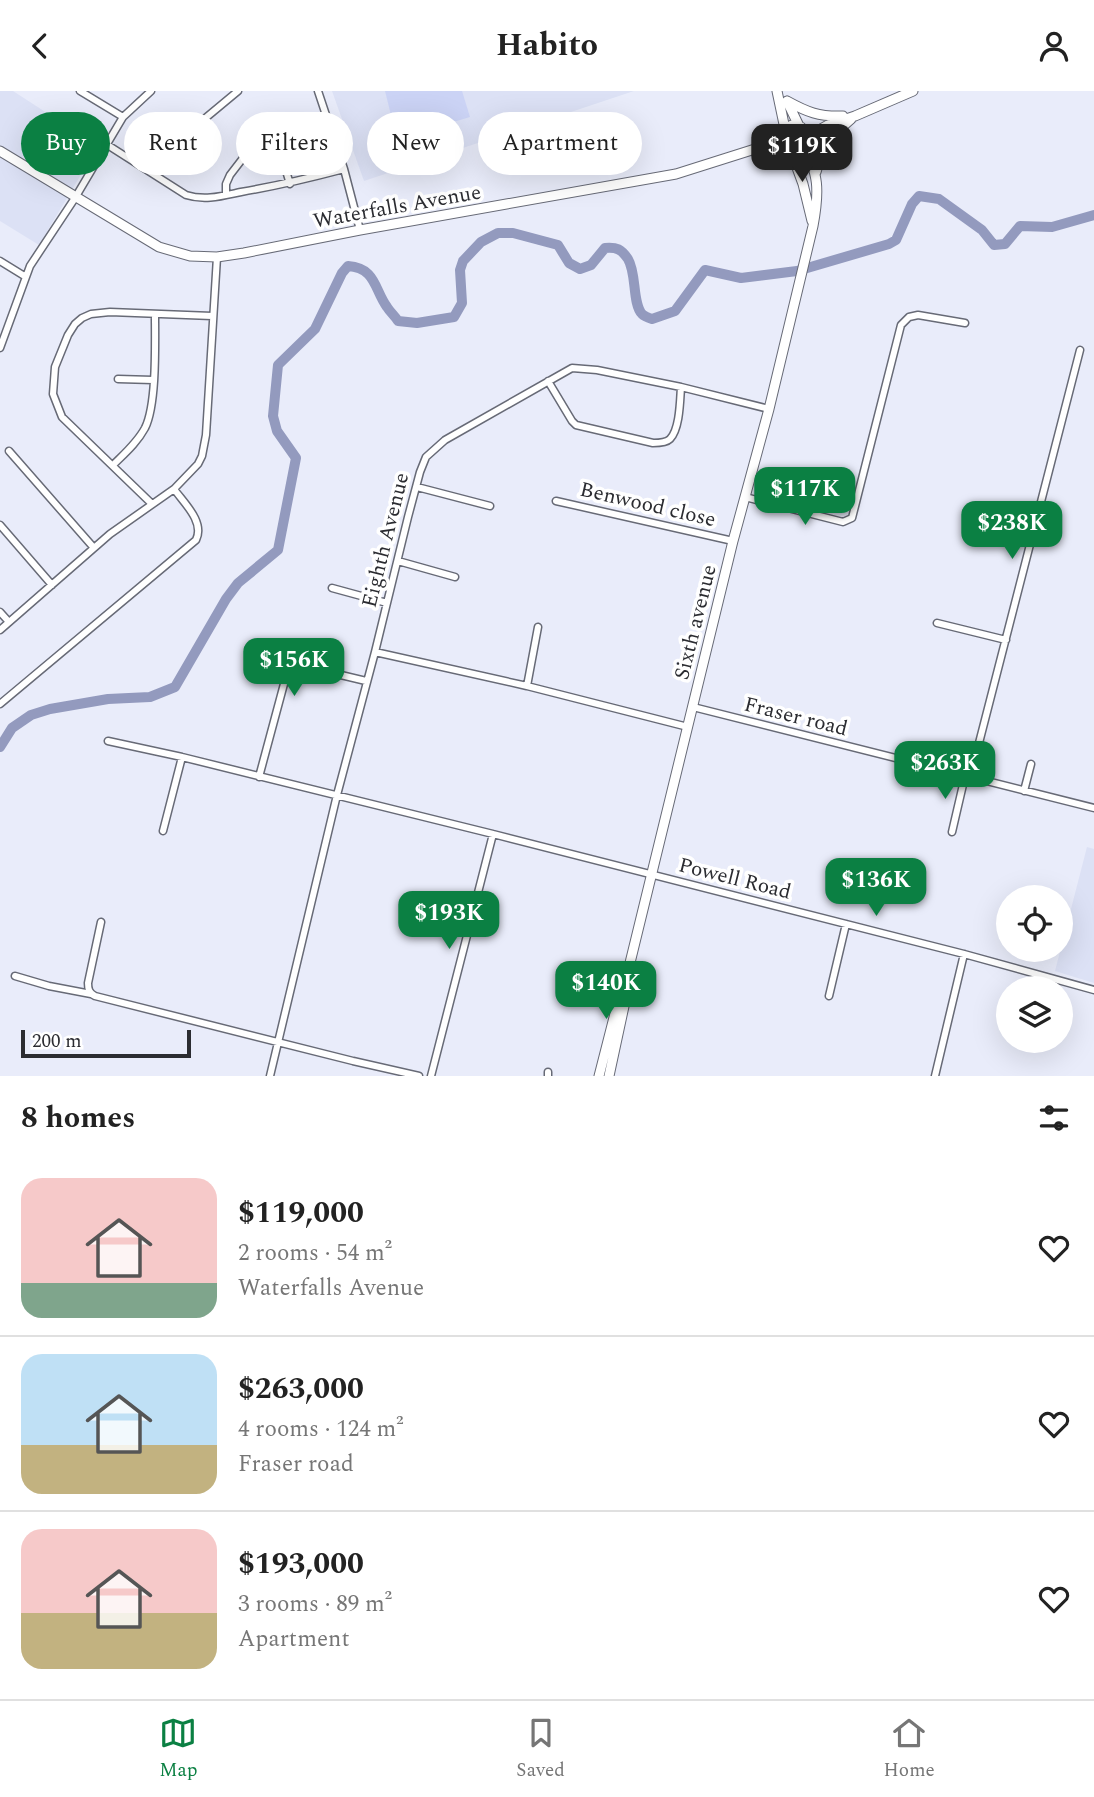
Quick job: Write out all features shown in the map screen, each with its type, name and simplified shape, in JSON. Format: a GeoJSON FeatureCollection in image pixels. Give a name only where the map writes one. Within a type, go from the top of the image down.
{"type":"FeatureCollection","features":[{"type":"Feature","properties":{"kind":"main road"},"geometry":{"type":"LineString","coordinates":[[779,91],[804,131],[804,140],[816,172]]}},
{"type":"Feature","properties":{"kind":"main road"},"geometry":{"type":"LineString","coordinates":[[779,91],[785,131],[783,139],[795,158],[813,226]]}},
{"type":"Feature","properties":{"kind":"main road"},"geometry":{"type":"LineString","coordinates":[[788,145],[796,147],[828,125],[913,91]]}},
{"type":"Feature","properties":{"kind":"main road"},"geometry":{"type":"LineString","coordinates":[[787,101],[821,117],[855,116]]}},
{"type":"Feature","properties":{"kind":"main road"},"geometry":{"type":"LineString","coordinates":[[816,172],[827,143],[855,116]]}},
{"type":"Feature","properties":{"kind":"main road"},"geometry":{"type":"LineString","coordinates":[[785,131],[792,125],[828,125]]}},
{"type":"Feature","properties":{"kind":"main road","name":"Waterfalls Avenue"},"geometry":{"type":"LineString","coordinates":[[0,151],[159,247],[181,255],[217,257],[676,174],[755,149],[785,131]]}},
{"type":"Feature","properties":{"kind":"main road","name":"Waterfalls Avenue"},"geometry":{"type":"LineString","coordinates":[[755,149],[788,145]]}},
{"type":"Feature","properties":{"kind":"main road","name":"Sixth avenue"},"geometry":{"type":"LineString","coordinates":[[628,971],[733,541],[800,282],[817,202],[816,172]]}},
{"type":"Feature","properties":{"kind":"main road"},"geometry":{"type":"LineString","coordinates":[[599,1076],[628,971]]}},
{"type":"Feature","properties":{"kind":"main road"},"geometry":{"type":"LineString","coordinates":[[609,1076],[626,997],[628,971]]}},
{"type":"Feature","properties":{"kind":"street"},"geometry":{"type":"LineString","coordinates":[[80,91],[123,117]]}},
{"type":"Feature","properties":{"kind":"street"},"geometry":{"type":"LineString","coordinates":[[110,138],[123,117],[151,91]]}},
{"type":"Feature","properties":{"kind":"street"},"geometry":{"type":"LineString","coordinates":[[213,112],[239,91]]}},
{"type":"Feature","properties":{"kind":"street"},"geometry":{"type":"LineString","coordinates":[[318,91],[325,112]]}},
{"type":"Feature","properties":{"kind":"street"},"geometry":{"type":"LineString","coordinates":[[226,195],[226,184],[235,167],[250,149],[262,144],[275,147],[290,184]]}},
{"type":"Feature","properties":{"kind":"street"},"geometry":{"type":"LineString","coordinates":[[0,348],[30,266],[88,175]]}},
{"type":"Feature","properties":{"kind":"street"},"geometry":{"type":"LineString","coordinates":[[155,175],[186,195],[197,198],[290,184],[322,175]]}},
{"type":"Feature","properties":{"kind":"street"},"geometry":{"type":"LineString","coordinates":[[346,175],[360,230]]}},
{"type":"Feature","properties":{"kind":"street"},"geometry":{"type":"LineString","coordinates":[[0,630],[123,523],[174,489],[198,464],[205,445],[217,257]]}},
{"type":"Feature","properties":{"kind":"street"},"geometry":{"type":"LineString","coordinates":[[0,261],[26,277]]}},
{"type":"Feature","properties":{"kind":"street"},"geometry":{"type":"LineString","coordinates":[[152,504],[62,417],[53,394],[55,367],[75,324],[82,318],[99,312],[212,316]]}},
{"type":"Feature","properties":{"kind":"street"},"geometry":{"type":"LineString","coordinates":[[113,465],[139,438],[148,421],[153,380],[155,314]]}},
{"type":"Feature","properties":{"kind":"street"},"geometry":{"type":"LineString","coordinates":[[745,497],[843,522],[849,520],[853,515],[901,325],[909,317],[918,315],[965,323]]}},
{"type":"Feature","properties":{"kind":"street"},"geometry":{"type":"LineString","coordinates":[[952,832],[1006,640],[1080,350]]}},
{"type":"Feature","properties":{"kind":"street","name":"Eighth Avenue"},"geometry":{"type":"LineString","coordinates":[[270,1076],[366,681],[424,461],[429,454],[445,439],[575,367],[681,387],[769,409]]}},
{"type":"Feature","properties":{"kind":"street"},"geometry":{"type":"LineString","coordinates":[[118,379],[153,380]]}},
{"type":"Feature","properties":{"kind":"street"},"geometry":{"type":"LineString","coordinates":[[548,381],[576,425],[653,443],[663,442],[672,436],[679,412],[681,387]]}},
{"type":"Feature","properties":{"kind":"street"},"geometry":{"type":"LineString","coordinates":[[9,451],[94,548]]}},
{"type":"Feature","properties":{"kind":"street"},"geometry":{"type":"LineString","coordinates":[[417,487],[490,506]]}},
{"type":"Feature","properties":{"kind":"street"},"geometry":{"type":"LineString","coordinates":[[0,704],[196,540],[200,530],[198,521],[174,489]]}},
{"type":"Feature","properties":{"kind":"street","name":"Benwood close"},"geometry":{"type":"LineString","coordinates":[[556,501],[733,541]]}},
{"type":"Feature","properties":{"kind":"street"},"geometry":{"type":"LineString","coordinates":[[0,525],[52,585]]}},
{"type":"Feature","properties":{"kind":"street"},"geometry":{"type":"LineString","coordinates":[[398,561],[455,577]]}},
{"type":"Feature","properties":{"kind":"street"},"geometry":{"type":"LineString","coordinates":[[332,588],[387,603]]}},
{"type":"Feature","properties":{"kind":"street"},"geometry":{"type":"LineString","coordinates":[[0,612],[9,622]]}},
{"type":"Feature","properties":{"kind":"street"},"geometry":{"type":"LineString","coordinates":[[937,623],[1006,640]]}},
{"type":"Feature","properties":{"kind":"street"},"geometry":{"type":"LineString","coordinates":[[527,685],[538,627]]}},
{"type":"Feature","properties":{"kind":"street"},"geometry":{"type":"LineString","coordinates":[[375,652],[527,685],[688,727]]}},
{"type":"Feature","properties":{"kind":"street"},"geometry":{"type":"LineString","coordinates":[[259,777],[288,669],[299,665],[366,681]]}},
{"type":"Feature","properties":{"kind":"street","name":"Fraser road"},"geometry":{"type":"LineString","coordinates":[[693,707],[1094,808]]}},
{"type":"Feature","properties":{"kind":"street","name":"Powell Road"},"geometry":{"type":"LineString","coordinates":[[108,741],[494,834],[964,954],[1094,990]]}},
{"type":"Feature","properties":{"kind":"street"},"geometry":{"type":"LineString","coordinates":[[163,831],[182,757]]}},
{"type":"Feature","properties":{"kind":"street"},"geometry":{"type":"LineString","coordinates":[[1024,791],[1031,764]]}},
{"type":"Feature","properties":{"kind":"street"},"geometry":{"type":"LineString","coordinates":[[431,1076],[494,834]]}},
{"type":"Feature","properties":{"kind":"street"},"geometry":{"type":"LineString","coordinates":[[91,994],[88,988],[91,964],[101,922]]}},
{"type":"Feature","properties":{"kind":"street"},"geometry":{"type":"LineString","coordinates":[[829,996],[846,924]]}},
{"type":"Feature","properties":{"kind":"street"},"geometry":{"type":"LineString","coordinates":[[935,1076],[964,954]]}},
{"type":"Feature","properties":{"kind":"street"},"geometry":{"type":"LineString","coordinates":[[15,976],[419,1076]]}},
{"type":"Feature","properties":{"kind":"shaded area"},"geometry":{"type":"Polygon","coordinates":[[[0,91],[13,91],[45,112],[21,112],[21,175],[81,175],[39,245],[0,221],[0,91]]]}},
{"type":"Feature","properties":{"kind":"shaded area"},"geometry":{"type":"Polygon","coordinates":[[[332,91],[634,91],[571,112],[478,112],[478,143],[464,148],[464,112],[367,112],[367,175],[382,175],[364,181],[353,150],[353,112],[339,112],[332,91]]]}},
{"type":"Feature","properties":{"kind":"shaded area"},"geometry":{"type":"Polygon","coordinates":[[[385,91],[462,91],[470,117],[464,119],[464,112],[390,112],[385,91]]]}},
{"type":"Feature","properties":{"kind":"shaded area"},"geometry":{"type":"Polygon","coordinates":[[[1087,847],[1094,849],[1094,983],[1055,971],[1057,962],[1073,962],[1073,901],[1087,847]]]}},
{"type":"Feature","properties":{"kind":"waterway"},"geometry":{"type":"LineString","coordinates":[[0,747],[12,728],[31,715],[108,699],[150,697],[175,687],[238,583],[278,550],[296,458],[277,431],[273,416],[278,365],[315,329],[348,266],[369,275],[398,321],[417,323],[454,317],[462,303],[460,270],[463,261],[481,242],[498,233],[513,233],[558,245],[569,263],[580,269],[591,265],[605,248],[616,248],[631,265],[639,309],[643,315],[652,319],[675,311],[705,270],[741,278],[797,271],[889,244],[896,240],[912,204],[919,196],[939,199],[982,230],[994,245],[1005,244],[1020,226],[1052,227],[1094,215]]}}]}
